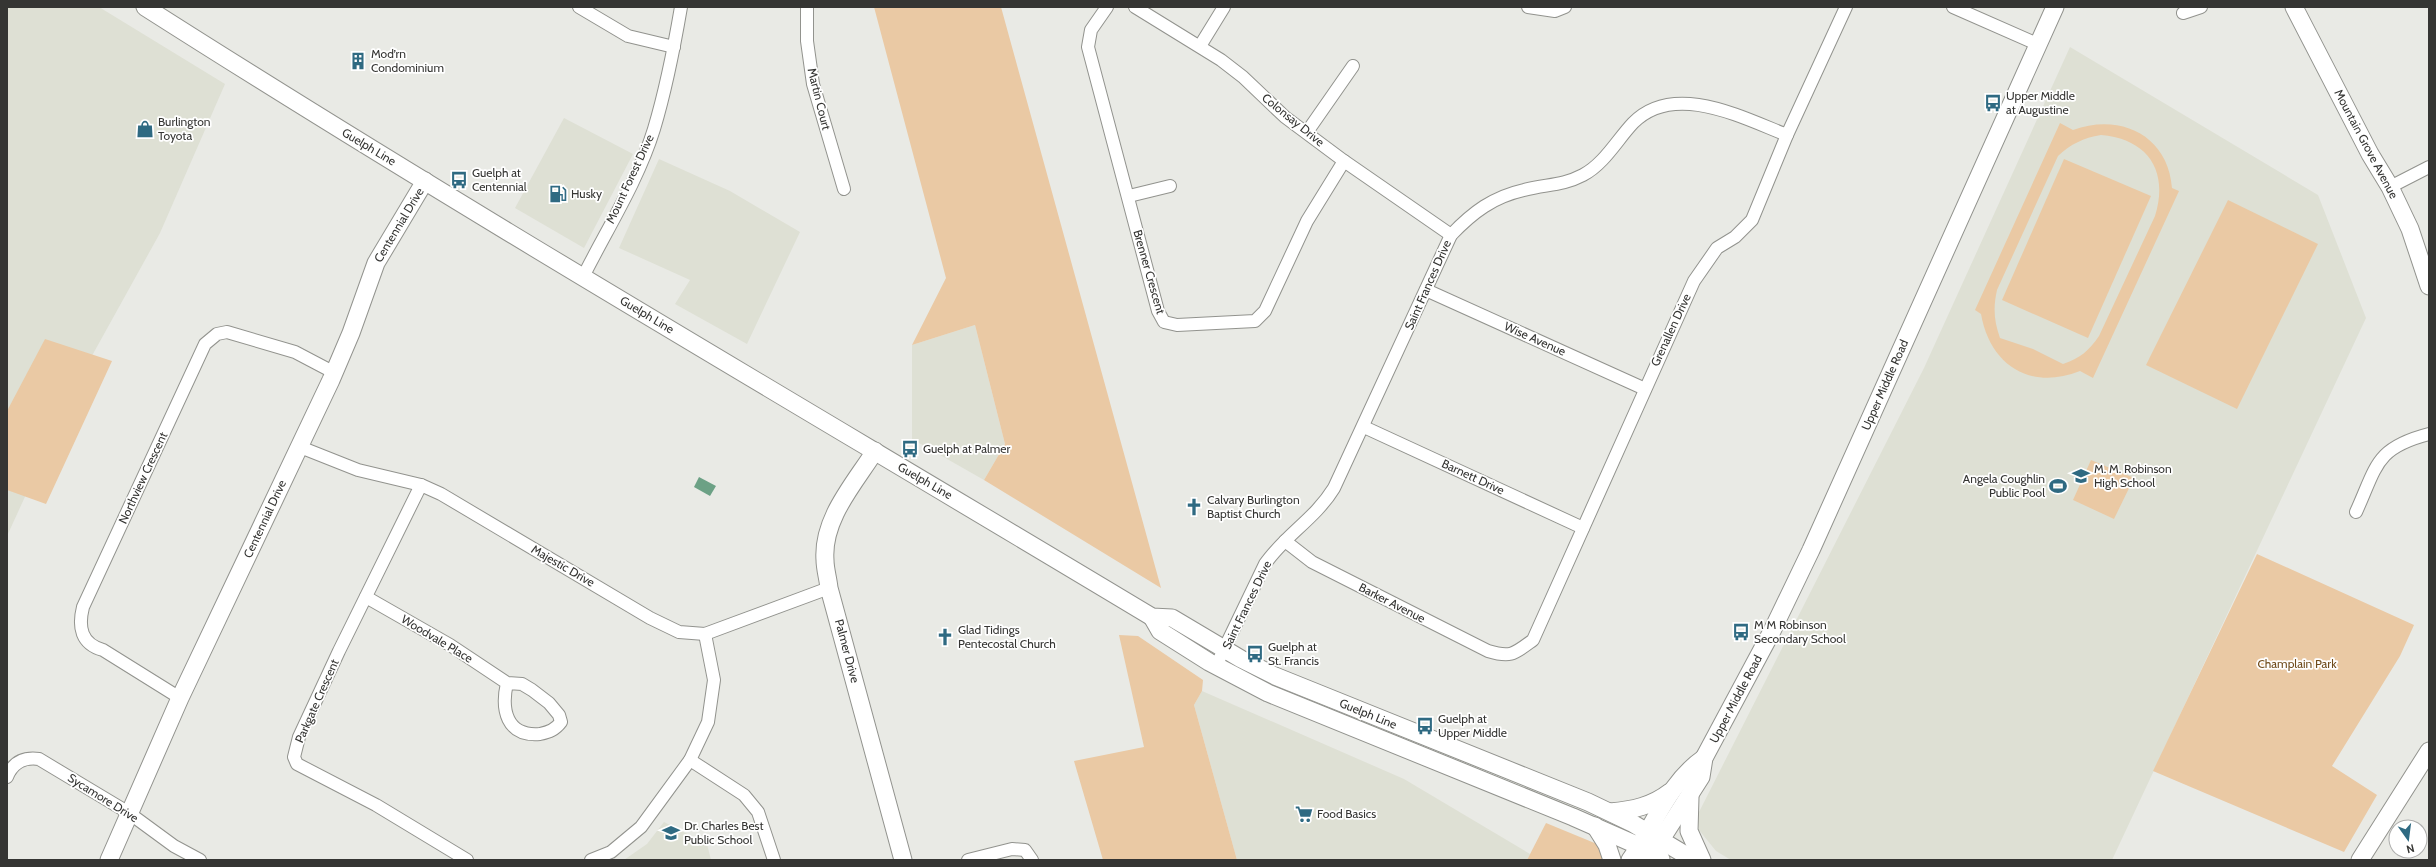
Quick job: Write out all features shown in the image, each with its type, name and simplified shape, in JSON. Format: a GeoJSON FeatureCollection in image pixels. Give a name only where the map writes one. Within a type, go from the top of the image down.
{"type":"FeatureCollection","features":[{"type":"Feature","properties":{"kind":"main road","name":"Guelph Line"},"geometry":{"type":"LineString","coordinates":[[145,7],[265,84],[583,277],[1152,617],[1172,618],[1226,650],[1275,676],[1610,812],[1648,850]]}},
{"type":"Feature","properties":{"kind":"main road","name":"Upper Middle Road"},"geometry":{"type":"LineString","coordinates":[[1648,850],[1701,777],[1704,758],[1772,631],[1815,542],[2037,44],[2055,7]]}},
{"type":"Feature","properties":{"kind":"main road","name":"Mountain Grove Avenue"},"geometry":{"type":"LineString","coordinates":[[2294,7],[2370,154],[2390,187],[2410,229],[2429,286]]}},
{"type":"Feature","properties":{"kind":"main road","name":"Centennial Drive"},"geometry":{"type":"LineString","coordinates":[[109,860],[180,698],[300,447],[351,333],[376,263],[425,181]]}},
{"type":"Feature","properties":{"kind":"main road","name":"Palmer Drive"},"geometry":{"type":"LineString","coordinates":[[875,451],[834,515],[828,530],[825,559],[830,588],[903,860]]}},
{"type":"Feature","properties":{"kind":"main road","name":"Guelph Line"},"geometry":{"type":"LineString","coordinates":[[1152,617],[1160,631],[1216,666],[1268,693],[1595,826],[1648,850],[1694,860]]}},
{"type":"Feature","properties":{"kind":"main road"},"geometry":{"type":"LineString","coordinates":[[1389,742],[1422,736]]}},
{"type":"Feature","properties":{"kind":"main road"},"geometry":{"type":"LineString","coordinates":[[2360,860],[2429,751]]}},
{"type":"Feature","properties":{"kind":"main road","name":"Upper Middle Road"},"geometry":{"type":"LineString","coordinates":[[1648,850],[1673,789],[1689,768],[1704,758]]}},
{"type":"Feature","properties":{"kind":"main road"},"geometry":{"type":"LineString","coordinates":[[1610,812],[1646,806],[1660,800],[1673,789]]}},
{"type":"Feature","properties":{"kind":"main road"},"geometry":{"type":"LineString","coordinates":[[1690,794],[1687,821],[1689,831],[1702,860]]}},
{"type":"Feature","properties":{"kind":"main road"},"geometry":{"type":"LineString","coordinates":[[1595,826],[1607,844],[1612,860]]}},
{"type":"Feature","properties":{"kind":"street"},"geometry":{"type":"LineString","coordinates":[[579,7],[628,36],[674,47]]}},
{"type":"Feature","properties":{"kind":"street","name":"Mount Forest Drive"},"geometry":{"type":"LineString","coordinates":[[583,277],[637,169],[654,130],[674,47],[681,7]]}},
{"type":"Feature","properties":{"kind":"street","name":"Martin Court"},"geometry":{"type":"LineString","coordinates":[[807,7],[806,41],[813,84],[844,189]]}},
{"type":"Feature","properties":{"kind":"street","name":"Brenner Crescent"},"geometry":{"type":"LineString","coordinates":[[1107,7],[1091,30],[1088,47],[1129,196],[1158,311],[1164,322],[1177,324],[1255,320],[1265,311],[1307,221],[1344,161]]}},
{"type":"Feature","properties":{"kind":"street","name":"Colonsay Drive"},"geometry":{"type":"LineString","coordinates":[[1135,7],[1200,46],[1243,77],[1285,117],[1344,161],[1451,235]]}},
{"type":"Feature","properties":{"kind":"street"},"geometry":{"type":"LineString","coordinates":[[1200,46],[1224,7]]}},
{"type":"Feature","properties":{"kind":"street"},"geometry":{"type":"LineString","coordinates":[[1528,7],[1555,11],[1565,7]]}},
{"type":"Feature","properties":{"kind":"street","name":"Grenallen Drive"},"geometry":{"type":"LineString","coordinates":[[1504,656],[1516,652],[1533,640],[1644,389],[1697,276],[1718,248],[1735,237],[1752,220],[1787,135],[1846,7]]}},
{"type":"Feature","properties":{"kind":"street"},"geometry":{"type":"LineString","coordinates":[[1953,7],[2037,44]]}},
{"type":"Feature","properties":{"kind":"street"},"geometry":{"type":"LineString","coordinates":[[2184,14],[2201,7]]}},
{"type":"Feature","properties":{"kind":"street"},"geometry":{"type":"LineString","coordinates":[[1307,132],[1353,66]]}},
{"type":"Feature","properties":{"kind":"street","name":"Saint Frances Drive"},"geometry":{"type":"LineString","coordinates":[[1216,666],[1226,650],[1265,564],[1275,550],[1312,517],[1326,501],[1364,426],[1451,235],[1470,215],[1496,198],[1525,189],[1559,185],[1584,175],[1603,159],[1619,138],[1637,119],[1658,108],[1675,105],[1698,104],[1718,108],[1787,135]]}},
{"type":"Feature","properties":{"kind":"street"},"geometry":{"type":"LineString","coordinates":[[2390,187],[2429,167]]}},
{"type":"Feature","properties":{"kind":"street"},"geometry":{"type":"LineString","coordinates":[[1129,196],[1170,186]]}},
{"type":"Feature","properties":{"kind":"street","name":"Wise Avenue"},"geometry":{"type":"LineString","coordinates":[[1426,290],[1644,389]]}},
{"type":"Feature","properties":{"kind":"street","name":"Northview Crescent"},"geometry":{"type":"LineString","coordinates":[[180,698],[103,650],[91,647],[83,635],[80,619],[83,607],[205,344],[217,334],[227,332],[295,352],[333,372]]}},
{"type":"Feature","properties":{"kind":"street","name":"Barnett Drive"},"geometry":{"type":"LineString","coordinates":[[1364,426],[1583,528]]}},
{"type":"Feature","properties":{"kind":"street"},"geometry":{"type":"LineString","coordinates":[[2356,512],[2379,460],[2394,446],[2429,434]]}},
{"type":"Feature","properties":{"kind":"street","name":"Majestic Drive"},"geometry":{"type":"LineString","coordinates":[[300,447],[358,470],[421,485],[441,494],[650,618],[679,632],[706,634],[830,588]]}},
{"type":"Feature","properties":{"kind":"street","name":"Parkgate Crescent"},"geometry":{"type":"LineString","coordinates":[[421,485],[299,737],[294,757],[297,764],[376,806],[468,860]]}},
{"type":"Feature","properties":{"kind":"street","name":"Barker Avenue"},"geometry":{"type":"LineString","coordinates":[[1285,541],[1312,562],[1488,651],[1504,656]]}},
{"type":"Feature","properties":{"kind":"street","name":"Woodvale Place"},"geometry":{"type":"LineString","coordinates":[[366,597],[450,645],[507,683],[522,684],[549,703],[559,715],[560,722],[556,729],[546,733],[528,734],[520,733],[512,726],[506,705],[507,683]]}},
{"type":"Feature","properties":{"kind":"street"},"geometry":{"type":"LineString","coordinates":[[591,860],[611,852],[640,828],[690,760],[708,722],[714,680],[706,634]]}},
{"type":"Feature","properties":{"kind":"street","name":"Sycamore Drive"},"geometry":{"type":"LineString","coordinates":[[7,777],[18,761],[28,758],[39,759],[129,813],[174,846],[200,860]]}},
{"type":"Feature","properties":{"kind":"street"},"geometry":{"type":"LineString","coordinates":[[690,760],[744,795],[758,812],[774,860]]}},
{"type":"Feature","properties":{"kind":"street"},"geometry":{"type":"LineString","coordinates":[[968,860],[1012,849],[1025,850],[1032,860]]}},
{"type":"Feature","properties":{"kind":"shaded area"},"geometry":{"type":"Polygon","coordinates":[[[7,7],[99,7],[225,84],[160,233],[78,381],[7,536],[7,7]]]}},
{"type":"Feature","properties":{"kind":"shaded area","name":"M. M. Robinson High School"},"geometry":{"type":"Polygon","coordinates":[[[2070,47],[2318,195],[2366,318],[2112,860],[1731,860],[1716,851],[1699,830],[1697,816],[1924,368],[2070,47]]]}},
{"type":"Feature","properties":{"kind":"shaded area"},"geometry":{"type":"Polygon","coordinates":[[[564,118],[633,154],[584,248],[515,208],[564,118]]]}},
{"type":"Feature","properties":{"kind":"shaded area"},"geometry":{"type":"Polygon","coordinates":[[[659,159],[730,191],[800,232],[747,344],[675,304],[690,280],[619,248],[659,159]]]}},
{"type":"Feature","properties":{"kind":"shaded area"},"geometry":{"type":"Polygon","coordinates":[[[975,325],[1005,444],[984,480],[912,439],[912,345],[975,325]]]}},
{"type":"Feature","properties":{"kind":"shaded area"},"geometry":{"type":"Polygon","coordinates":[[[699,477],[716,486],[710,496],[694,487],[699,477]]]}},
{"type":"Feature","properties":{"kind":"shaded area"},"geometry":{"type":"Polygon","coordinates":[[[1202,691],[1404,779],[1530,854],[1527,860],[1237,860],[1194,705],[1202,691]]]}},
{"type":"Feature","properties":{"kind":"shaded area","name":"Dr. Charles Best Public School"},"geometry":{"type":"Polygon","coordinates":[[[664,822],[707,844],[711,860],[624,860],[647,844],[664,822]]]}},
{"type":"Feature","properties":{"kind":"green space"},"geometry":{"type":"Polygon","coordinates":[[[874,7],[1001,7],[1161,588],[984,480],[1005,444],[975,325],[912,345],[946,278],[874,7]]]}},
{"type":"Feature","properties":{"kind":"green space"},"geometry":{"type":"Polygon","coordinates":[[[2060,123],[2073,130],[2091,125],[2108,124],[2124,127],[2139,133],[2151,142],[2161,154],[2169,170],[2172,188],[2179,191],[2093,378],[2080,371],[2062,376],[2045,378],[2029,375],[2015,369],[2003,360],[1993,347],[1986,332],[1981,314],[1975,310],[2060,123]],[[2101,135],[2089,138],[2073,145],[2058,156],[1997,290],[1995,314],[1996,326],[2000,338],[2033,349],[2063,364],[2084,353],[2092,346],[2099,336],[2155,216],[2159,200],[2159,185],[2151,160],[2131,143],[2117,138],[2101,135]]]}},
{"type":"Feature","properties":{"kind":"green space"},"geometry":{"type":"Polygon","coordinates":[[[2064,159],[2151,196],[2088,338],[2002,300],[2064,159]]]}},
{"type":"Feature","properties":{"kind":"green space"},"geometry":{"type":"Polygon","coordinates":[[[2228,200],[2318,244],[2237,409],[2146,365],[2228,200]]]}},
{"type":"Feature","properties":{"kind":"green space"},"geometry":{"type":"Polygon","coordinates":[[[45,339],[112,361],[46,504],[7,490],[7,411],[45,339]]]}},
{"type":"Feature","properties":{"kind":"green space"},"geometry":{"type":"Polygon","coordinates":[[[2091,460],[2134,478],[2114,519],[2073,500],[2091,460]]]}},
{"type":"Feature","properties":{"kind":"green space","name":"Champlain Park"},"geometry":{"type":"Polygon","coordinates":[[[2257,554],[2414,625],[2400,656],[2332,766],[2377,795],[2344,852],[2153,771],[2257,554]]]}},
{"type":"Feature","properties":{"kind":"green space"},"geometry":{"type":"Polygon","coordinates":[[[1119,635],[1138,636],[1203,680],[1202,691],[1194,705],[1237,860],[1103,860],[1074,761],[1144,747],[1119,635]]]}},
{"type":"Feature","properties":{"kind":"green space"},"geometry":{"type":"Polygon","coordinates":[[[1546,823],[1597,844],[1604,860],[1527,860],[1546,823]]]}},
{"type":"Feature","properties":{"kind":"place","name":"Mod’rn Condominium"},"geometry":{"type":"Point","coordinates":[358,61]}},
{"type":"Feature","properties":{"kind":"place","name":"Upper Middle at Augustine"},"geometry":{"type":"Point","coordinates":[1993,103]}},
{"type":"Feature","properties":{"kind":"place","name":"Burlington Toyota"},"geometry":{"type":"Point","coordinates":[145,129]}},
{"type":"Feature","properties":{"kind":"place","name":"Guelph at Centennial"},"geometry":{"type":"Point","coordinates":[459,180]}},
{"type":"Feature","properties":{"kind":"place","name":"Husky"},"geometry":{"type":"Point","coordinates":[558,194]}},
{"type":"Feature","properties":{"kind":"place","name":"Guelph at Palmer"},"geometry":{"type":"Point","coordinates":[910,449]}},
{"type":"Feature","properties":{"kind":"place","name":"M. M. Robinson High School"},"geometry":{"type":"Point","coordinates":[2081,476]}},
{"type":"Feature","properties":{"kind":"place","name":"Angela Coughlin Public Pool"},"geometry":{"type":"Point","coordinates":[2058,486]}},
{"type":"Feature","properties":{"kind":"place","name":"Calvary Burlington Baptist Church"},"geometry":{"type":"Point","coordinates":[1194,507]}},
{"type":"Feature","properties":{"kind":"place","name":"M M Robinson Secondary School"},"geometry":{"type":"Point","coordinates":[1741,632]}},
{"type":"Feature","properties":{"kind":"place","name":"Glad Tidings Pentecostal Church"},"geometry":{"type":"Point","coordinates":[945,637]}},
{"type":"Feature","properties":{"kind":"place","name":"Guelph at St. Francis"},"geometry":{"type":"Point","coordinates":[1255,654]}},
{"type":"Feature","properties":{"kind":"place","name":"Guelph at Upper Middle"},"geometry":{"type":"Point","coordinates":[1425,726]}},
{"type":"Feature","properties":{"kind":"place","name":"Food Basics"},"geometry":{"type":"Point","coordinates":[1304,814]}},
{"type":"Feature","properties":{"kind":"place","name":"Dr. Charles Best Public School"},"geometry":{"type":"Point","coordinates":[671,833]}}]}
